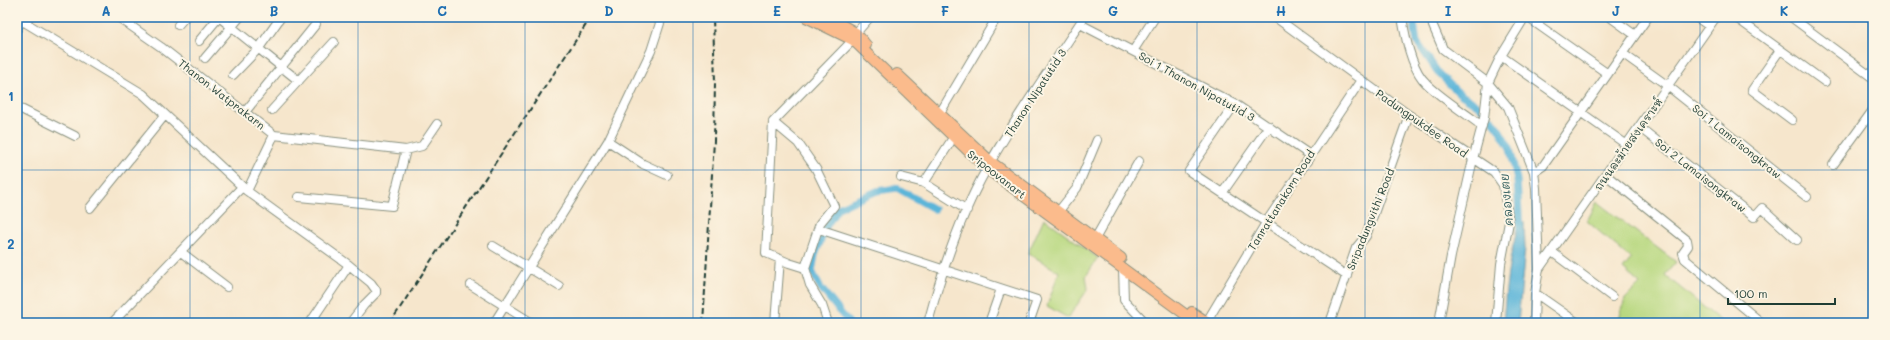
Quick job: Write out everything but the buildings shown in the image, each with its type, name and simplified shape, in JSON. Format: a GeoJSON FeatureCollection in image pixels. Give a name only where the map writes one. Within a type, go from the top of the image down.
{"type":"FeatureCollection","features":[{"type":"Feature","properties":{"kind":"main road","name":"Sripoovanart"},"geometry":{"type":"LineString","coordinates":[[806,17],[854,37]]}},
{"type":"Feature","properties":{"kind":"main road","name":"Sripoovanart"},"geometry":{"type":"LineString","coordinates":[[828,17],[854,37],[989,165],[1095,238],[1200,322]]}},
{"type":"Feature","properties":{"kind":"main road","name":"Sripoovanart"},"geometry":{"type":"LineString","coordinates":[[937,117],[953,138],[1123,268],[1200,322]]}},
{"type":"Feature","properties":{"kind":"street","name":"Thanon Watprakarn"},"geometry":{"type":"LineString","coordinates":[[112,323],[245,189],[274,135],[162,48],[118,17]]}},
{"type":"Feature","properties":{"kind":"street"},"geometry":{"type":"LineString","coordinates":[[178,25],[185,17]]}},
{"type":"Feature","properties":{"kind":"street"},"geometry":{"type":"LineString","coordinates":[[199,41],[219,17],[299,81]]}},
{"type":"Feature","properties":{"kind":"street"},"geometry":{"type":"LineString","coordinates":[[205,58],[240,17]]}},
{"type":"Feature","properties":{"kind":"street"},"geometry":{"type":"LineString","coordinates":[[234,75],[259,48],[281,17]]}},
{"type":"Feature","properties":{"kind":"street"},"geometry":{"type":"LineString","coordinates":[[494,323],[528,266],[608,141],[650,51],[662,17]]}},
{"type":"Feature","properties":{"kind":"street"},"geometry":{"type":"LineString","coordinates":[[805,268],[789,263],[766,252],[773,122],[854,37],[870,17]]}},
{"type":"Feature","properties":{"kind":"street"},"geometry":{"type":"LineString","coordinates":[[937,117],[997,17]]}},
{"type":"Feature","properties":{"kind":"street"},"geometry":{"type":"LineString","coordinates":[[1133,51],[1155,17]]}},
{"type":"Feature","properties":{"kind":"street","name":"Padungpukdee Road"},"geometry":{"type":"LineString","coordinates":[[1275,17],[1285,20],[1361,80],[1473,159],[1451,256],[1439,323]]}},
{"type":"Feature","properties":{"kind":"street"},"geometry":{"type":"LineString","coordinates":[[1402,17],[1406,40],[1418,71],[1425,82],[1482,126]]}},
{"type":"Feature","properties":{"kind":"street"},"geometry":{"type":"LineString","coordinates":[[1431,17],[1433,26],[1443,49],[1508,107],[1534,172],[1539,270],[1535,293],[1534,323]]}},
{"type":"Feature","properties":{"kind":"street"},"geometry":{"type":"LineString","coordinates":[[1496,323],[1501,264],[1509,222],[1503,185],[1494,172],[1473,159],[1484,118],[1487,87],[1501,56],[1526,17],[1608,74]]}},
{"type":"Feature","properties":{"kind":"street"},"geometry":{"type":"LineString","coordinates":[[1610,17],[1635,35]]}},
{"type":"Feature","properties":{"kind":"street"},"geometry":{"type":"LineString","coordinates":[[1534,172],[1542,166],[1648,17]]}},
{"type":"Feature","properties":{"kind":"street"},"geometry":{"type":"LineString","coordinates":[[1696,17],[1709,26]]}},
{"type":"Feature","properties":{"kind":"street","name":"ถนนละม้ายสงเคราะห์"},"geometry":{"type":"LineString","coordinates":[[1539,270],[1716,17]]}},
{"type":"Feature","properties":{"kind":"street"},"geometry":{"type":"LineString","coordinates":[[1735,17],[1825,82]]}},
{"type":"Feature","properties":{"kind":"street"},"geometry":{"type":"LineString","coordinates":[[1791,17],[1873,78]]}},
{"type":"Feature","properties":{"kind":"street"},"geometry":{"type":"LineString","coordinates":[[17,28],[22,18],[142,94],[245,189],[349,265],[371,283],[376,290],[373,296],[350,323]]}},
{"type":"Feature","properties":{"kind":"street","name":"Soi 1 Thanon Nipatutid 3"},"geometry":{"type":"LineString","coordinates":[[1082,20],[1133,51],[1235,104],[1310,155]]}},
{"type":"Feature","properties":{"kind":"street","name":"Thanon Nipatutid 3"},"geometry":{"type":"LineString","coordinates":[[928,323],[942,270],[967,210],[989,165],[1035,89],[1082,20]]}},
{"type":"Feature","properties":{"kind":"street"},"geometry":{"type":"LineString","coordinates":[[245,112],[283,67],[316,24]]}},
{"type":"Feature","properties":{"kind":"street"},"geometry":{"type":"LineString","coordinates":[[272,110],[334,42]]}},
{"type":"Feature","properties":{"kind":"street"},"geometry":{"type":"LineString","coordinates":[[1780,50],[1752,90],[1792,120]]}},
{"type":"Feature","properties":{"kind":"street","name":"Soi 1 Lamaisongkraw"},"geometry":{"type":"LineString","coordinates":[[1622,53],[1668,86],[1807,197]]}},
{"type":"Feature","properties":{"kind":"street"},"geometry":{"type":"LineString","coordinates":[[1501,56],[1627,145]]}},
{"type":"Feature","properties":{"kind":"street","name":"Tanrattanakorn Road"},"geometry":{"type":"LineString","coordinates":[[1200,322],[1361,80]]}},
{"type":"Feature","properties":{"kind":"street"},"geometry":{"type":"LineString","coordinates":[[1235,104],[1189,171],[1267,221],[1347,276]]}},
{"type":"Feature","properties":{"kind":"street"},"geometry":{"type":"LineString","coordinates":[[17,107],[75,136]]}},
{"type":"Feature","properties":{"kind":"street"},"geometry":{"type":"LineString","coordinates":[[1833,165],[1873,110]]}},
{"type":"Feature","properties":{"kind":"street"},"geometry":{"type":"LineString","coordinates":[[90,208],[165,115]]}},
{"type":"Feature","properties":{"kind":"street","name":"Sripadungvithi Road"},"geometry":{"type":"LineString","coordinates":[[1330,323],[1356,248],[1366,236],[1409,115]]}},
{"type":"Feature","properties":{"kind":"street"},"geometry":{"type":"LineString","coordinates":[[773,122],[798,143],[816,169],[834,206],[820,223],[805,268],[810,285],[822,305],[828,323]]}},
{"type":"Feature","properties":{"kind":"street"},"geometry":{"type":"LineString","coordinates":[[274,135],[406,150],[422,146],[437,124]]}},
{"type":"Feature","properties":{"kind":"street"},"geometry":{"type":"LineString","coordinates":[[1223,192],[1269,126]]}},
{"type":"Feature","properties":{"kind":"street","name":"Soi 2 Lamaisongkraw"},"geometry":{"type":"LineString","coordinates":[[1639,127],[1754,217],[1762,208],[1797,240]]}},
{"type":"Feature","properties":{"kind":"street"},"geometry":{"type":"LineString","coordinates":[[924,183],[953,138]]}},
{"type":"Feature","properties":{"kind":"street"},"geometry":{"type":"LineString","coordinates":[[1058,212],[1077,188],[1097,140]]}},
{"type":"Feature","properties":{"kind":"street"},"geometry":{"type":"LineString","coordinates":[[608,141],[642,164],[667,175]]}},
{"type":"Feature","properties":{"kind":"street"},"geometry":{"type":"LineString","coordinates":[[299,197],[392,206],[406,150]]}},
{"type":"Feature","properties":{"kind":"street"},"geometry":{"type":"LineString","coordinates":[[1095,238],[1139,160]]}},
{"type":"Feature","properties":{"kind":"street"},"geometry":{"type":"LineString","coordinates":[[1606,175],[1687,240],[1688,246],[1683,253],[1685,259],[1762,323]]}},
{"type":"Feature","properties":{"kind":"street"},"geometry":{"type":"LineString","coordinates":[[901,177],[924,183],[967,210]]}},
{"type":"Feature","properties":{"kind":"street"},"geometry":{"type":"LineString","coordinates":[[819,229],[1037,300],[1029,323]]}},
{"type":"Feature","properties":{"kind":"street"},"geometry":{"type":"LineString","coordinates":[[493,246],[559,286]]}},
{"type":"Feature","properties":{"kind":"street"},"geometry":{"type":"LineString","coordinates":[[181,252],[227,287]]}},
{"type":"Feature","properties":{"kind":"street"},"geometry":{"type":"LineString","coordinates":[[1552,252],[1612,297]]}},
{"type":"Feature","properties":{"kind":"street"},"geometry":{"type":"LineString","coordinates":[[775,323],[780,259]]}},
{"type":"Feature","properties":{"kind":"street"},"geometry":{"type":"LineString","coordinates":[[310,323],[349,265]]}},
{"type":"Feature","properties":{"kind":"street"},"geometry":{"type":"LineString","coordinates":[[1123,268],[1124,300],[1146,323]]}},
{"type":"Feature","properties":{"kind":"street"},"geometry":{"type":"LineString","coordinates":[[471,285],[532,323]]}},
{"type":"Feature","properties":{"kind":"street"},"geometry":{"type":"LineString","coordinates":[[989,323],[1001,289]]}},
{"type":"Feature","properties":{"kind":"street"},"geometry":{"type":"LineString","coordinates":[[1535,293],[1578,323]]}},
{"type":"Feature","properties":{"kind":"green space"},"geometry":{"type":"Polygon","coordinates":[[[1597,202],[1676,262],[1665,275],[1723,323],[1618,323],[1625,299],[1640,284],[1623,269],[1631,259],[1587,221],[1597,202]]]}},
{"type":"Feature","properties":{"kind":"green space"},"geometry":{"type":"Polygon","coordinates":[[[1044,218],[1098,258],[1086,276],[1088,289],[1068,318],[1047,306],[1059,272],[1028,253],[1044,218]]]}},
{"type":"Feature","properties":{"kind":"water"},"geometry":{"type":"Polygon","coordinates":[[[1524,222],[1525,248],[1518,323],[1503,323],[1508,276],[1517,223],[1524,222]]]}},
{"type":"Feature","properties":{"kind":"waterway","name":"คลองเตย"},"geometry":{"type":"LineString","coordinates":[[1413,17],[1417,42],[1439,74],[1460,94],[1479,106],[1496,124],[1510,148],[1517,180],[1520,231]]}},
{"type":"Feature","properties":{"kind":"waterway","name":"คลองเตย"},"geometry":{"type":"LineString","coordinates":[[849,323],[820,287],[812,271],[815,255],[827,225],[838,208],[877,191],[897,188],[934,209]]}},
{"type":"Feature","properties":{"kind":"railway"},"geometry":{"type":"LineString","coordinates":[[390,323],[591,17]]}},
{"type":"Feature","properties":{"kind":"railway"},"geometry":{"type":"LineString","coordinates":[[703,323],[714,141],[715,82],[713,17]]}}]}
